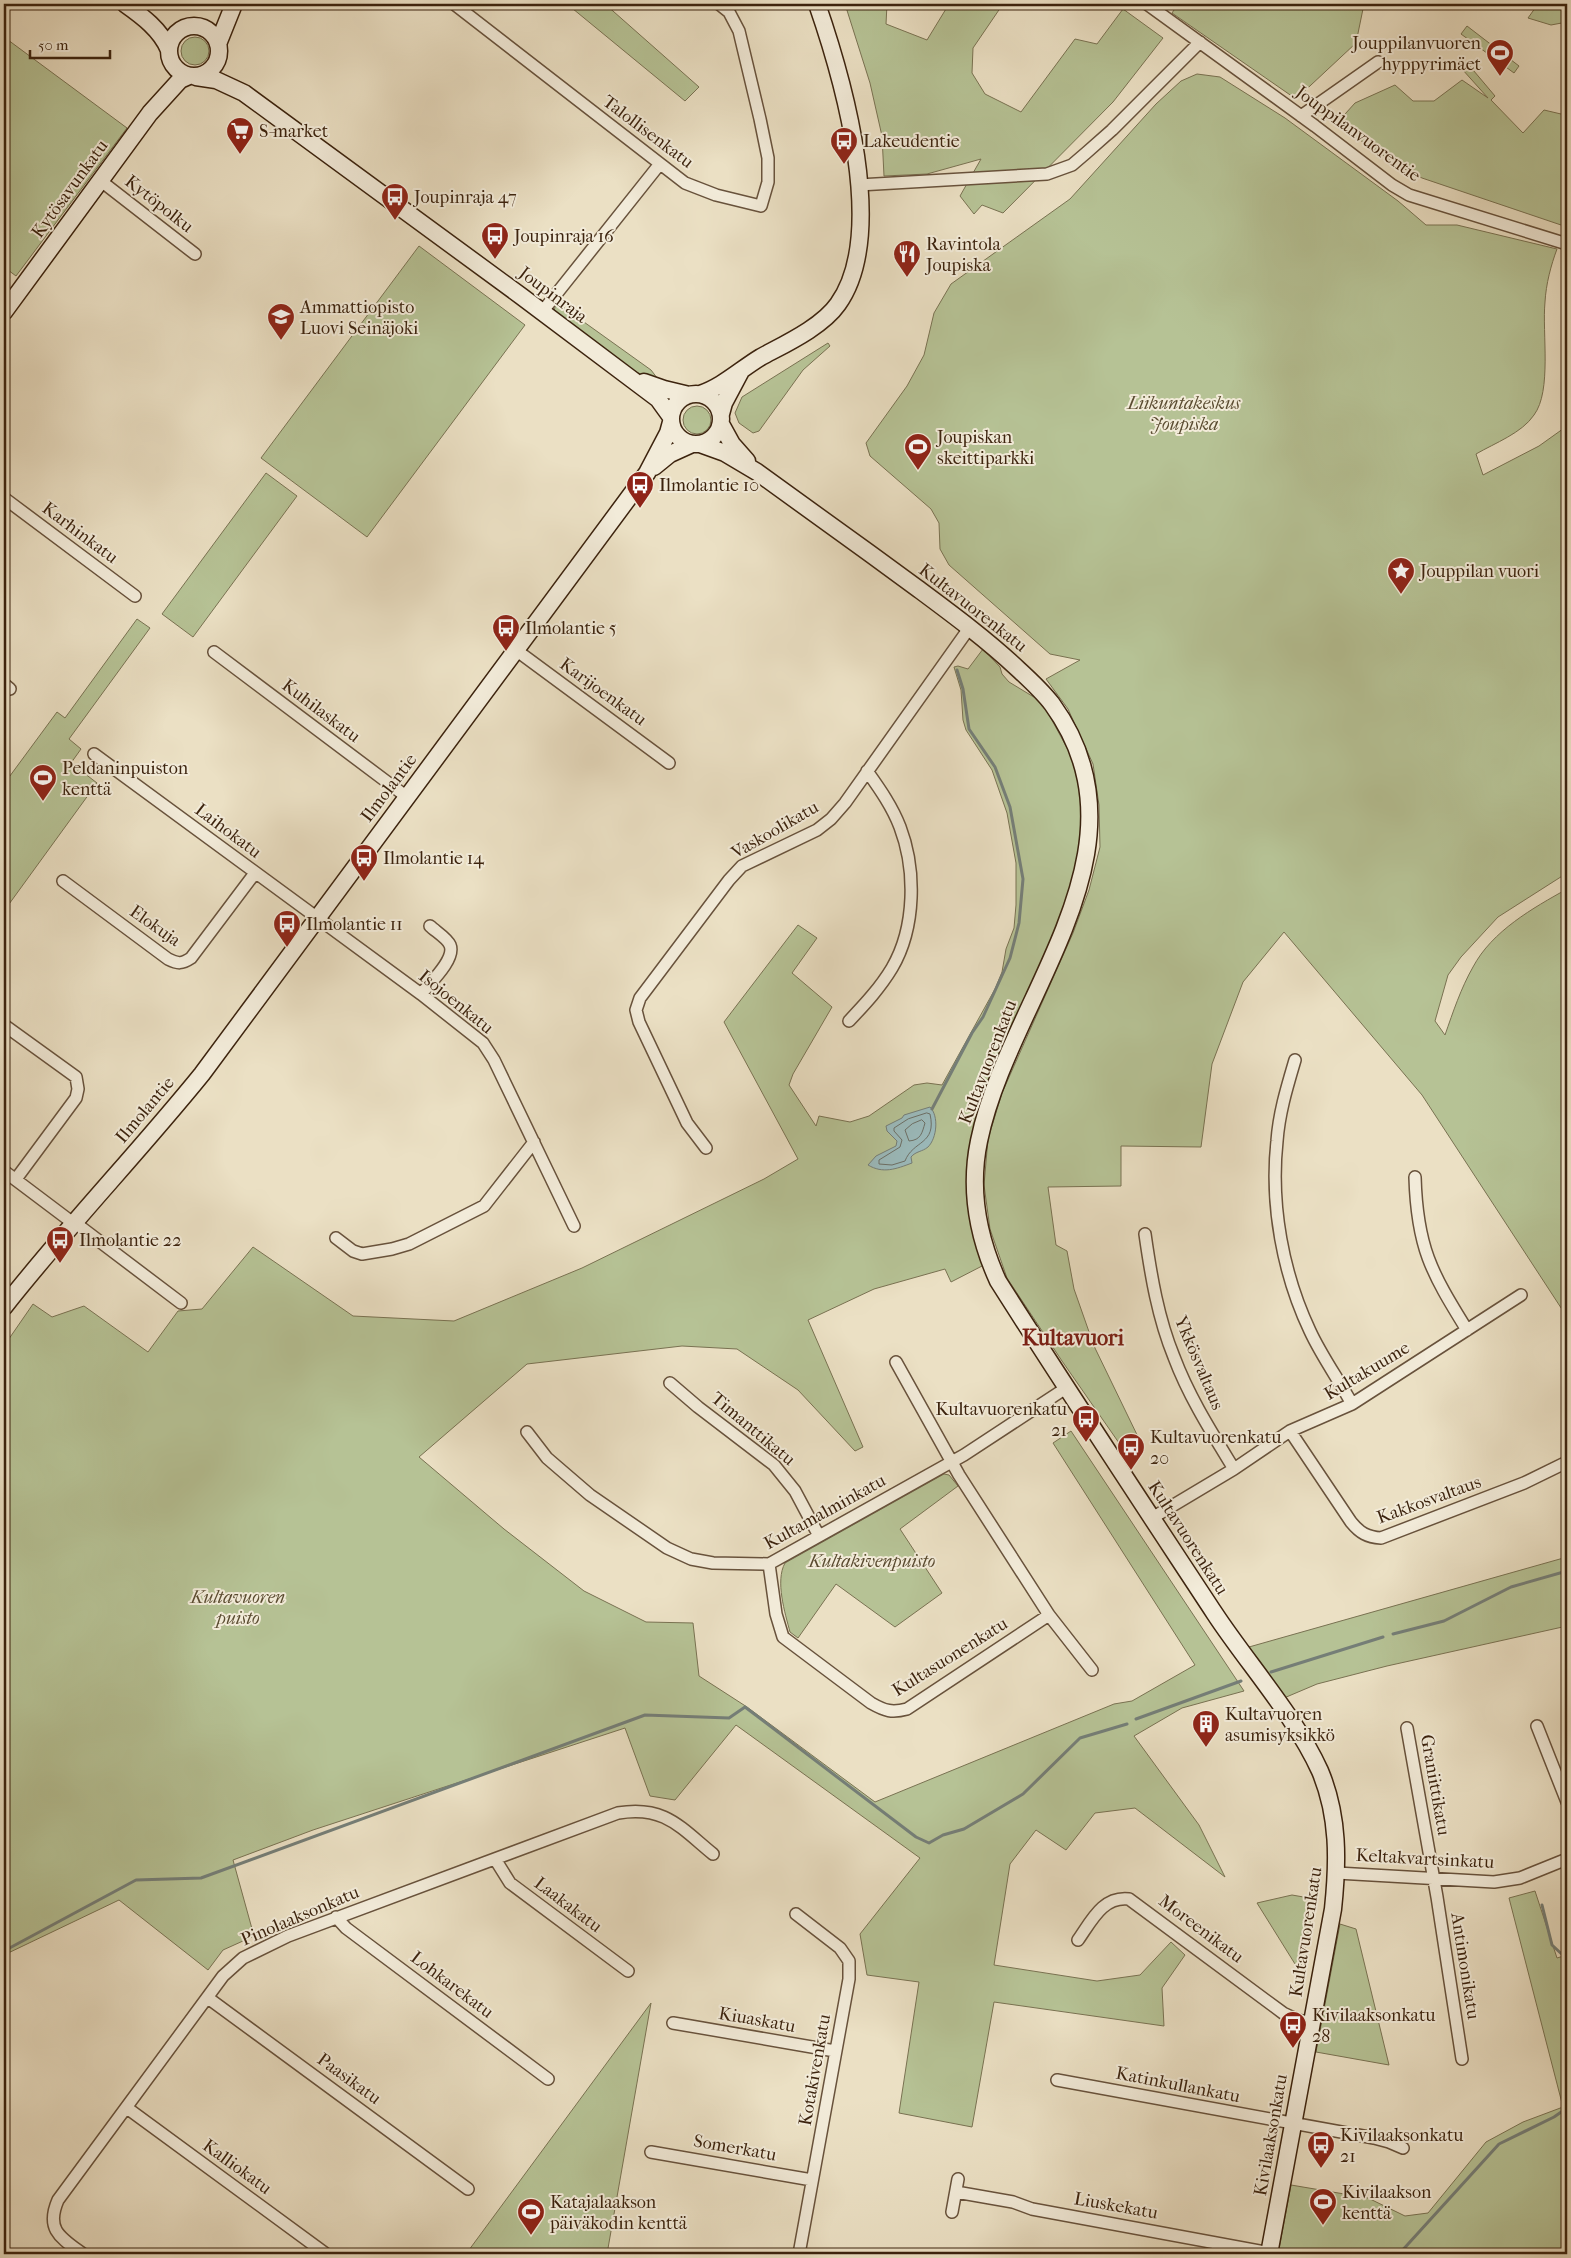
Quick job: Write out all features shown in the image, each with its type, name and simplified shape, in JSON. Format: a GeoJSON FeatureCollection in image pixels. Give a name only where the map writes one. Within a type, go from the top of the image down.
{"type":"FeatureCollection","features":[{"type":"Feature","properties":{"kind":"street"},"geometry":{"type":"LineString","coordinates":[[132,8],[185,28],[202,27],[210,24],[229,4]]}},
{"type":"Feature","properties":{"kind":"street"},"geometry":{"type":"LineString","coordinates":[[218,44],[234,4]]}},
{"type":"Feature","properties":{"kind":"street","name":"Talollisenkatu"},"geometry":{"type":"LineString","coordinates":[[454,4],[685,183],[716,195],[761,206],[768,182],[768,158],[760,119],[739,31],[729,12],[719,4]]}},
{"type":"Feature","properties":{"kind":"street"},"geometry":{"type":"LineString","coordinates":[[743,368],[729,392],[714,437],[696,444],[677,437],[671,420],[676,403],[694,395],[710,391],[743,368],[822,321],[838,304],[851,279],[858,255],[860,231],[859,185],[848,110],[838,70],[817,4]]}},
{"type":"Feature","properties":{"kind":"street","name":"Jouppilanvuorentie"},"geometry":{"type":"LineString","coordinates":[[1147,4],[1392,185],[1409,195],[1567,244]]}},
{"type":"Feature","properties":{"kind":"street"},"geometry":{"type":"LineString","coordinates":[[132,8],[165,40],[170,55],[181,73],[192,77],[209,72],[218,61],[218,44],[215,36],[202,27]]}},
{"type":"Feature","properties":{"kind":"street"},"geometry":{"type":"LineString","coordinates":[[170,55],[173,37],[185,28]]}},
{"type":"Feature","properties":{"kind":"street"},"geometry":{"type":"LineString","coordinates":[[859,185],[1047,174],[1058,171],[1072,165],[1112,130],[1200,42]]}},
{"type":"Feature","properties":{"kind":"street","name":"Kytösavunkatu"},"geometry":{"type":"LineString","coordinates":[[150,113],[170,55]]}},
{"type":"Feature","properties":{"kind":"street","name":"Joupinraja"},"geometry":{"type":"LineString","coordinates":[[218,61],[244,93]]}},
{"type":"Feature","properties":{"kind":"street"},"geometry":{"type":"LineString","coordinates":[[1301,116],[1378,62]]}},
{"type":"Feature","properties":{"kind":"street","name":"Kytösavunkatu"},"geometry":{"type":"LineString","coordinates":[[4,312],[150,113],[180,80],[192,77]]}},
{"type":"Feature","properties":{"kind":"street","name":"Joupinraja"},"geometry":{"type":"LineString","coordinates":[[192,77],[216,80],[244,93],[658,399],[671,420]]}},
{"type":"Feature","properties":{"kind":"street"},"geometry":{"type":"LineString","coordinates":[[542,312],[659,164]]}},
{"type":"Feature","properties":{"kind":"street","name":"Kytöpolku"},"geometry":{"type":"LineString","coordinates":[[100,181],[195,254]]}},
{"type":"Feature","properties":{"kind":"street","name":"Joupinraja"},"geometry":{"type":"LineString","coordinates":[[619,370],[664,389],[694,395]]}},
{"type":"Feature","properties":{"kind":"street"},"geometry":{"type":"LineString","coordinates":[[694,395],[713,401],[720,419]]}},
{"type":"Feature","properties":{"kind":"street","name":"Kultavuorenkatu"},"geometry":{"type":"LineString","coordinates":[[720,419],[732,444],[757,472]]}},
{"type":"Feature","properties":{"kind":"street","name":"Ilmolantie"},"geometry":{"type":"LineString","coordinates":[[4,1307],[74,1223],[153,1134],[202,1074],[647,473],[668,433],[671,420]]}},
{"type":"Feature","properties":{"kind":"street","name":"Kultavuorenkatu"},"geometry":{"type":"LineString","coordinates":[[696,444],[725,453],[757,472],[985,638],[1028,678],[1053,705],[1069,734],[1082,766],[1089,800],[1090,832],[1080,887],[1064,931],[987,1109],[978,1143],[975,1174],[977,1212],[988,1258],[998,1281],[1216,1617],[1271,1693],[1319,1771],[1334,1820],[1337,1873],[1333,1909],[1312,2023]]}},
{"type":"Feature","properties":{"kind":"street","name":"Ilmolantie"},"geometry":{"type":"LineString","coordinates":[[647,473],[670,454],[696,444]]}},
{"type":"Feature","properties":{"kind":"street","name":"Karhinkatu"},"geometry":{"type":"LineString","coordinates":[[4,498],[135,596]]}},
{"type":"Feature","properties":{"kind":"street","name":"Vaskoolikatu"},"geometry":{"type":"LineString","coordinates":[[706,1148],[687,1123],[639,1022],[636,1010],[640,998],[729,880],[742,866],[817,830],[831,819],[845,803],[970,628]]}},
{"type":"Feature","properties":{"kind":"street","name":"Karijoenkatu"},"geometry":{"type":"LineString","coordinates":[[516,650],[669,763]]}},
{"type":"Feature","properties":{"kind":"street","name":"Kuhilaskatu"},"geometry":{"type":"LineString","coordinates":[[214,652],[407,797]]}},
{"type":"Feature","properties":{"kind":"street","name":"Laihokatu"},"geometry":{"type":"LineString","coordinates":[[94,754],[316,919]]}},
{"type":"Feature","properties":{"kind":"street"},"geometry":{"type":"LineString","coordinates":[[849,1021],[874,995],[893,966],[910,915],[908,854],[900,827],[885,797],[867,771]]}},
{"type":"Feature","properties":{"kind":"street","name":"Elokuja"},"geometry":{"type":"LineString","coordinates":[[63,881],[168,959],[177,963],[183,963],[191,958],[255,873]]}},
{"type":"Feature","properties":{"kind":"street","name":"Isojoenkatu"},"geometry":{"type":"LineString","coordinates":[[316,919],[421,994],[483,1043],[494,1060],[574,1226]]}},
{"type":"Feature","properties":{"kind":"street"},"geometry":{"type":"LineString","coordinates":[[421,994],[448,960],[451,953],[450,944],[430,926]]}},
{"type":"Feature","properties":{"kind":"street"},"geometry":{"type":"LineString","coordinates":[[4,1025],[76,1077],[78,1089],[76,1098],[16,1180]]}},
{"type":"Feature","properties":{"kind":"street"},"geometry":{"type":"LineString","coordinates":[[1295,1060],[1282,1105],[1276,1142],[1277,1196],[1281,1242],[1297,1297],[1310,1331],[1352,1404]]}},
{"type":"Feature","properties":{"kind":"street"},"geometry":{"type":"LineString","coordinates":[[336,1238],[353,1251],[362,1254],[409,1244],[484,1206],[534,1142]]}},
{"type":"Feature","properties":{"kind":"street"},"geometry":{"type":"LineString","coordinates":[[4,1171],[182,1303]]}},
{"type":"Feature","properties":{"kind":"street"},"geometry":{"type":"LineString","coordinates":[[1415,1177],[1416,1213],[1422,1243],[1430,1267],[1467,1330]]}},
{"type":"Feature","properties":{"kind":"street","name":"Ykkösvaltaus"},"geometry":{"type":"LineString","coordinates":[[1145,1234],[1158,1309],[1173,1357],[1208,1426],[1234,1469]]}},
{"type":"Feature","properties":{"kind":"street","name":"Kultakuume"},"geometry":{"type":"LineString","coordinates":[[1152,1518],[1234,1469],[1290,1431],[1352,1404],[1521,1295]]}},
{"type":"Feature","properties":{"kind":"street"},"geometry":{"type":"LineString","coordinates":[[896,1362],[952,1462],[1049,1615],[1092,1670]]}},
{"type":"Feature","properties":{"kind":"street","name":"Timanttikatu"},"geometry":{"type":"LineString","coordinates":[[670,1383],[698,1407],[774,1465],[795,1491],[819,1536]]}},
{"type":"Feature","properties":{"kind":"street","name":"Kultamalminkatu"},"geometry":{"type":"LineString","coordinates":[[527,1432],[547,1458],[590,1495],[667,1548],[690,1559],[713,1563],[769,1564],[952,1462],[1066,1388]]}},
{"type":"Feature","properties":{"kind":"street","name":"Kakkosvaltaus"},"geometry":{"type":"LineString","coordinates":[[1290,1431],[1351,1522],[1359,1532],[1370,1537],[1381,1538],[1524,1483],[1567,1462]]}},
{"type":"Feature","properties":{"kind":"street","name":"Kultasuonenkatu"},"geometry":{"type":"LineString","coordinates":[[769,1564],[776,1614],[783,1637],[871,1703],[886,1712],[897,1712],[907,1709],[1049,1615]]}},
{"type":"Feature","properties":{"kind":"street"},"geometry":{"type":"LineString","coordinates":[[1537,1726],[1567,1802]]}},
{"type":"Feature","properties":{"kind":"street","name":"Graniittikatu"},"geometry":{"type":"LineString","coordinates":[[1407,1728],[1434,1879]]}},
{"type":"Feature","properties":{"kind":"street","name":"Pinolaaksonkatu"},"geometry":{"type":"LineString","coordinates":[[83,2254],[60,2237],[52,2221],[53,2210],[58,2200],[223,1976],[242,1958],[288,1936],[336,1917],[618,1812],[636,1809],[652,1811],[666,1817],[713,1854]]}},
{"type":"Feature","properties":{"kind":"street","name":"Laakakatu"},"geometry":{"type":"LineString","coordinates":[[495,1859],[510,1883],[628,1972]]}},
{"type":"Feature","properties":{"kind":"street","name":"Keltakvartsinkatu"},"geometry":{"type":"LineString","coordinates":[[1337,1873],[1494,1882],[1520,1878],[1567,1859]]}},
{"type":"Feature","properties":{"kind":"street","name":"Antimonikatu"},"geometry":{"type":"LineString","coordinates":[[1434,1879],[1462,2059]]}},
{"type":"Feature","properties":{"kind":"street","name":"Moreenikatu"},"geometry":{"type":"LineString","coordinates":[[1078,1940],[1102,1907],[1110,1900],[1119,1898],[1129,1899],[1283,2013],[1298,2020],[1312,2023]]}},
{"type":"Feature","properties":{"kind":"street","name":"Kotakivenkatu"},"geometry":{"type":"LineString","coordinates":[[796,1914],[840,1948],[849,1961],[849,1979],[799,2254]]}},
{"type":"Feature","properties":{"kind":"street","name":"Lohkarekatu"},"geometry":{"type":"LineString","coordinates":[[336,1917],[346,1928],[548,2079]]}},
{"type":"Feature","properties":{"kind":"street","name":"Paasikatu"},"geometry":{"type":"LineString","coordinates":[[208,1998],[468,2189]]}},
{"type":"Feature","properties":{"kind":"street","name":"Kiuaskatu"},"geometry":{"type":"LineString","coordinates":[[673,2022],[835,2052]]}},
{"type":"Feature","properties":{"kind":"street","name":"Kivilaaksonkatu"},"geometry":{"type":"LineString","coordinates":[[1270,2253],[1312,2023]]}},
{"type":"Feature","properties":{"kind":"street","name":"Katinkullankatu"},"geometry":{"type":"LineString","coordinates":[[1057,2080],[1374,2138],[1403,2148]]}},
{"type":"Feature","properties":{"kind":"street","name":"Kalliokatu"},"geometry":{"type":"LineString","coordinates":[[127,2108],[326,2254]]}},
{"type":"Feature","properties":{"kind":"street","name":"Somerkatu"},"geometry":{"type":"LineString","coordinates":[[651,2152],[812,2180]]}},
{"type":"Feature","properties":{"kind":"street"},"geometry":{"type":"LineString","coordinates":[[952,2212],[958,2179]]}},
{"type":"Feature","properties":{"kind":"street","name":"Liuskekatu"},"geometry":{"type":"LineString","coordinates":[[956,2192],[1013,2202],[1032,2209],[1270,2253]]}},
{"type":"Feature","properties":{"kind":"green space"},"geometry":{"type":"Polygon","coordinates":[[[567,4],[605,4],[699,87],[685,101],[567,4]]]}},
{"type":"Feature","properties":{"kind":"green space"},"geometry":{"type":"Polygon","coordinates":[[[845,4],[887,4],[886,24],[927,40],[949,4],[1003,4],[973,48],[972,73],[985,94],[1021,112],[1075,39],[1097,44],[1123,9],[1163,38],[1113,102],[1003,213],[982,205],[974,214],[960,196],[981,159],[927,174],[884,176],[882,136],[870,83],[845,4]]]}},
{"type":"Feature","properties":{"kind":"green space"},"geometry":{"type":"Polygon","coordinates":[[[1178,4],[1364,4],[1356,43],[1296,99],[1172,13],[1178,4]]]}},
{"type":"Feature","properties":{"kind":"green space"},"geometry":{"type":"Polygon","coordinates":[[[1538,4],[1567,4],[1567,22],[1551,25],[1528,18],[1538,4]]]}},
{"type":"Feature","properties":{"kind":"green space"},"geometry":{"type":"Polygon","coordinates":[[[1467,26],[1519,66],[1514,73],[1461,34],[1467,26]]]}},
{"type":"Feature","properties":{"kind":"green space"},"geometry":{"type":"Polygon","coordinates":[[[4,37],[127,128],[16,276],[4,267],[4,37]]]}},
{"type":"Feature","properties":{"kind":"green space"},"geometry":{"type":"Polygon","coordinates":[[[195,37],[205,41],[209,51],[205,61],[195,65],[185,61],[181,51],[185,41],[195,37]]]}},
{"type":"Feature","properties":{"kind":"green space"},"geometry":{"type":"Polygon","coordinates":[[[1468,64],[1495,96],[1491,100],[1523,133],[1544,110],[1561,114],[1567,118],[1567,220],[1564,226],[1422,178],[1399,166],[1336,124],[1355,103],[1395,85],[1413,101],[1434,101],[1462,80],[1488,98],[1462,69],[1468,64]]]}},
{"type":"Feature","properties":{"kind":"green space","name":"Liikuntakeskus Joupiska"},"geometry":{"type":"Polygon","coordinates":[[[1197,74],[1220,77],[1285,118],[1398,201],[1426,225],[1457,225],[1557,249],[1549,275],[1546,295],[1544,315],[1545,377],[1540,405],[1523,427],[1476,454],[1483,475],[1539,446],[1567,426],[1567,873],[1498,917],[1461,957],[1448,975],[1435,1021],[1445,1035],[1469,975],[1481,954],[1491,942],[1514,922],[1567,889],[1567,1317],[1422,1095],[1284,932],[1243,982],[1212,1064],[1201,1147],[1121,1146],[1121,1186],[1048,1187],[1056,1245],[1067,1251],[1074,1289],[1094,1346],[1141,1443],[1126,1453],[1007,1278],[990,1229],[984,1185],[988,1139],[1002,1093],[1073,933],[1089,890],[1100,847],[1099,805],[1093,764],[1068,709],[1046,679],[1080,660],[1050,654],[949,565],[940,549],[939,523],[931,509],[870,456],[866,443],[907,386],[924,355],[934,313],[951,284],[1070,199],[1156,104],[1181,81],[1197,74]]]}},
{"type":"Feature","properties":{"kind":"green space"},"geometry":{"type":"Polygon","coordinates":[[[419,246],[525,325],[367,537],[261,458],[419,246]]]}},
{"type":"Feature","properties":{"kind":"green space"},"geometry":{"type":"Polygon","coordinates":[[[556,302],[651,370],[661,383],[634,371],[554,312],[556,302]]]}},
{"type":"Feature","properties":{"kind":"green space"},"geometry":{"type":"Polygon","coordinates":[[[828,343],[830,346],[803,370],[759,431],[753,433],[739,423],[735,413],[742,397],[828,343]]]}},
{"type":"Feature","properties":{"kind":"green space"},"geometry":{"type":"Polygon","coordinates":[[[697,406],[707,410],[711,420],[707,430],[697,434],[687,430],[683,420],[687,410],[697,406]]]}},
{"type":"Feature","properties":{"kind":"green space"},"geometry":{"type":"Polygon","coordinates":[[[266,473],[297,496],[193,637],[162,614],[266,473]]]}},
{"type":"Feature","properties":{"kind":"green space"},"geometry":{"type":"Polygon","coordinates":[[[137,619],[150,628],[69,739],[81,749],[71,763],[97,783],[4,911],[4,784],[57,712],[65,718],[137,619]]]}},
{"type":"Feature","properties":{"kind":"green space","name":"Kultavuoren puisto"},"geometry":{"type":"Polygon","coordinates":[[[983,649],[1000,667],[1002,674],[1009,682],[1042,702],[1072,757],[1083,805],[1075,883],[984,1095],[972,1136],[968,1164],[969,1205],[975,1241],[984,1265],[951,1282],[945,1269],[874,1289],[808,1320],[863,1447],[855,1451],[798,1390],[737,1349],[682,1346],[527,1364],[419,1457],[504,1529],[584,1591],[646,1622],[693,1623],[699,1676],[747,1707],[875,1802],[1114,1704],[1132,1701],[1195,1665],[1053,1443],[1071,1431],[1244,1691],[1182,1708],[1134,1736],[1199,1825],[1225,1877],[1135,1808],[1095,1813],[1066,1850],[1036,1830],[1010,1864],[994,1965],[1097,1981],[1140,1975],[1171,1942],[1185,1955],[1162,1988],[1164,2026],[994,2002],[972,2127],[899,2113],[919,1982],[867,1975],[860,1934],[920,1858],[736,1725],[675,1800],[650,1796],[625,1728],[313,1830],[233,1860],[254,1936],[223,1950],[208,1970],[119,1900],[4,1955],[4,1346],[33,1304],[52,1317],[84,1306],[148,1352],[178,1311],[202,1309],[253,1247],[353,1316],[454,1321],[582,1268],[764,1179],[798,1159],[724,1022],[798,925],[817,938],[792,973],[832,1007],[793,1074],[789,1085],[816,1126],[819,1116],[850,1122],[869,1116],[914,1085],[927,1083],[942,1085],[995,989],[1002,972],[1006,949],[1014,928],[1016,863],[1007,813],[992,770],[966,730],[963,720],[961,690],[954,667],[958,666],[968,669],[983,649]]]}},
{"type":"Feature","properties":{"kind":"green space","name":"Kultakivenpuisto"},"geometry":{"type":"Polygon","coordinates":[[[944,1474],[949,1475],[958,1486],[900,1529],[942,1593],[895,1627],[836,1584],[798,1638],[790,1632],[781,1588],[782,1570],[785,1563],[944,1474]]]}},
{"type":"Feature","properties":{"kind":"green space"},"geometry":{"type":"Polygon","coordinates":[[[1567,1557],[1567,1626],[1387,1666],[1317,1684],[1284,1698],[1249,1647],[1567,1557]]]}},
{"type":"Feature","properties":{"kind":"green space"},"geometry":{"type":"Polygon","coordinates":[[[1535,1891],[1557,1958],[1567,1955],[1567,2254],[1278,2254],[1291,2185],[1368,2198],[1405,2216],[1428,2213],[1486,2142],[1523,2122],[1563,2107],[1509,1898],[1535,1891]]]}},
{"type":"Feature","properties":{"kind":"green space"},"geometry":{"type":"Polygon","coordinates":[[[1292,1895],[1315,1899],[1300,1972],[1257,1903],[1292,1895]]]}},
{"type":"Feature","properties":{"kind":"green space"},"geometry":{"type":"Polygon","coordinates":[[[1340,1924],[1356,1929],[1389,2065],[1316,2052],[1340,1924]]]}},
{"type":"Feature","properties":{"kind":"green space"},"geometry":{"type":"Polygon","coordinates":[[[651,2003],[607,2254],[466,2254],[651,2003]]]}},
{"type":"Feature","properties":{"kind":"water"},"geometry":{"type":"Polygon","coordinates":[[[930,1107],[936,1121],[935,1133],[928,1147],[911,1157],[912,1163],[895,1169],[884,1170],[868,1165],[876,1156],[896,1146],[897,1141],[887,1131],[886,1126],[902,1118],[904,1115],[930,1107]]]}},
{"type":"Feature","properties":{"kind":"waterway"},"geometry":{"type":"LineString","coordinates":[[932,1109],[972,1033],[983,1017],[1010,958],[1019,923],[1023,879],[1010,807],[995,767],[969,729],[963,689],[957,670]]}},
{"type":"Feature","properties":{"kind":"waterway"},"geometry":{"type":"LineString","coordinates":[[1393,1634],[1444,1621],[1511,1587],[1567,1571]]}},
{"type":"Feature","properties":{"kind":"waterway"},"geometry":{"type":"LineString","coordinates":[[1271,1672],[1383,1637]]}},
{"type":"Feature","properties":{"kind":"waterway"},"geometry":{"type":"LineString","coordinates":[[1136,1719],[1241,1681]]}},
{"type":"Feature","properties":{"kind":"waterway"},"geometry":{"type":"LineString","coordinates":[[4,1951],[136,1880],[201,1878],[645,1715],[729,1718],[745,1707],[916,1837],[929,1843],[943,1835],[964,1829],[1023,1794],[1080,1738],[1127,1724]]}},
{"type":"Feature","properties":{"kind":"waterway"},"geometry":{"type":"LineString","coordinates":[[1542,1905],[1552,1945],[1567,1959]]}},
{"type":"Feature","properties":{"kind":"waterway"},"geometry":{"type":"LineString","coordinates":[[1399,2254],[1499,2144],[1554,2117],[1567,2108]]}},
{"type":"Feature","properties":{"kind":"place","name":"Jouppilanvuoren hyppyrimäet"},"geometry":{"type":"Point","coordinates":[1500,77]}},
{"type":"Feature","properties":{"kind":"place","name":"S-market"},"geometry":{"type":"Point","coordinates":[240,155]}},
{"type":"Feature","properties":{"kind":"place","name":"Lakeudentie"},"geometry":{"type":"Point","coordinates":[844,165]}},
{"type":"Feature","properties":{"kind":"place","name":"Joupinraja 47"},"geometry":{"type":"Point","coordinates":[395,221]}},
{"type":"Feature","properties":{"kind":"place","name":"Joupinraja 16"},"geometry":{"type":"Point","coordinates":[495,260]}},
{"type":"Feature","properties":{"kind":"place","name":"Ravintola Joupiska"},"geometry":{"type":"Point","coordinates":[907,278]}},
{"type":"Feature","properties":{"kind":"place","name":"Ammattiopisto Luovi Seinäjoki"},"geometry":{"type":"Point","coordinates":[281,341]}},
{"type":"Feature","properties":{"kind":"place","name":"Joupiskan skeittiparkki"},"geometry":{"type":"Point","coordinates":[918,471]}},
{"type":"Feature","properties":{"kind":"place","name":"Ilmolantie 10"},"geometry":{"type":"Point","coordinates":[640,509]}},
{"type":"Feature","properties":{"kind":"place","name":"Jouppilan vuori"},"geometry":{"type":"Point","coordinates":[1401,595]}},
{"type":"Feature","properties":{"kind":"place","name":"Ilmolantie 5"},"geometry":{"type":"Point","coordinates":[506,652]}},
{"type":"Feature","properties":{"kind":"place","name":"Peldaninpuiston kenttä"},"geometry":{"type":"Point","coordinates":[43,802]}},
{"type":"Feature","properties":{"kind":"place","name":"Ilmolantie 14"},"geometry":{"type":"Point","coordinates":[364,882]}},
{"type":"Feature","properties":{"kind":"place","name":"Ilmolantie 11"},"geometry":{"type":"Point","coordinates":[287,948]}},
{"type":"Feature","properties":{"kind":"place","name":"Ilmolantie 22"},"geometry":{"type":"Point","coordinates":[60,1264]}},
{"type":"Feature","properties":{"kind":"place","name":"Kultavuorenkatu 21"},"geometry":{"type":"Point","coordinates":[1086,1443]}},
{"type":"Feature","properties":{"kind":"place","name":"Kultavuorenkatu 20"},"geometry":{"type":"Point","coordinates":[1131,1471]}},
{"type":"Feature","properties":{"kind":"place","name":"Kultavuoren asumisyksikkö"},"geometry":{"type":"Point","coordinates":[1206,1748]}},
{"type":"Feature","properties":{"kind":"place","name":"Kivilaaksonkatu 28"},"geometry":{"type":"Point","coordinates":[1293,2049]}},
{"type":"Feature","properties":{"kind":"place","name":"Kivilaaksonkatu 21"},"geometry":{"type":"Point","coordinates":[1321,2169]}},
{"type":"Feature","properties":{"kind":"place","name":"Kivilaakson kenttä"},"geometry":{"type":"Point","coordinates":[1323,2226]}},
{"type":"Feature","properties":{"kind":"place","name":"Katajalaakson päiväkodin kenttä"},"geometry":{"type":"Point","coordinates":[531,2236]}},
{"type":"Feature","properties":{"kind":"district","name":"Kultavuori"},"geometry":{"type":"Point","coordinates":[1073,1338]}}]}
